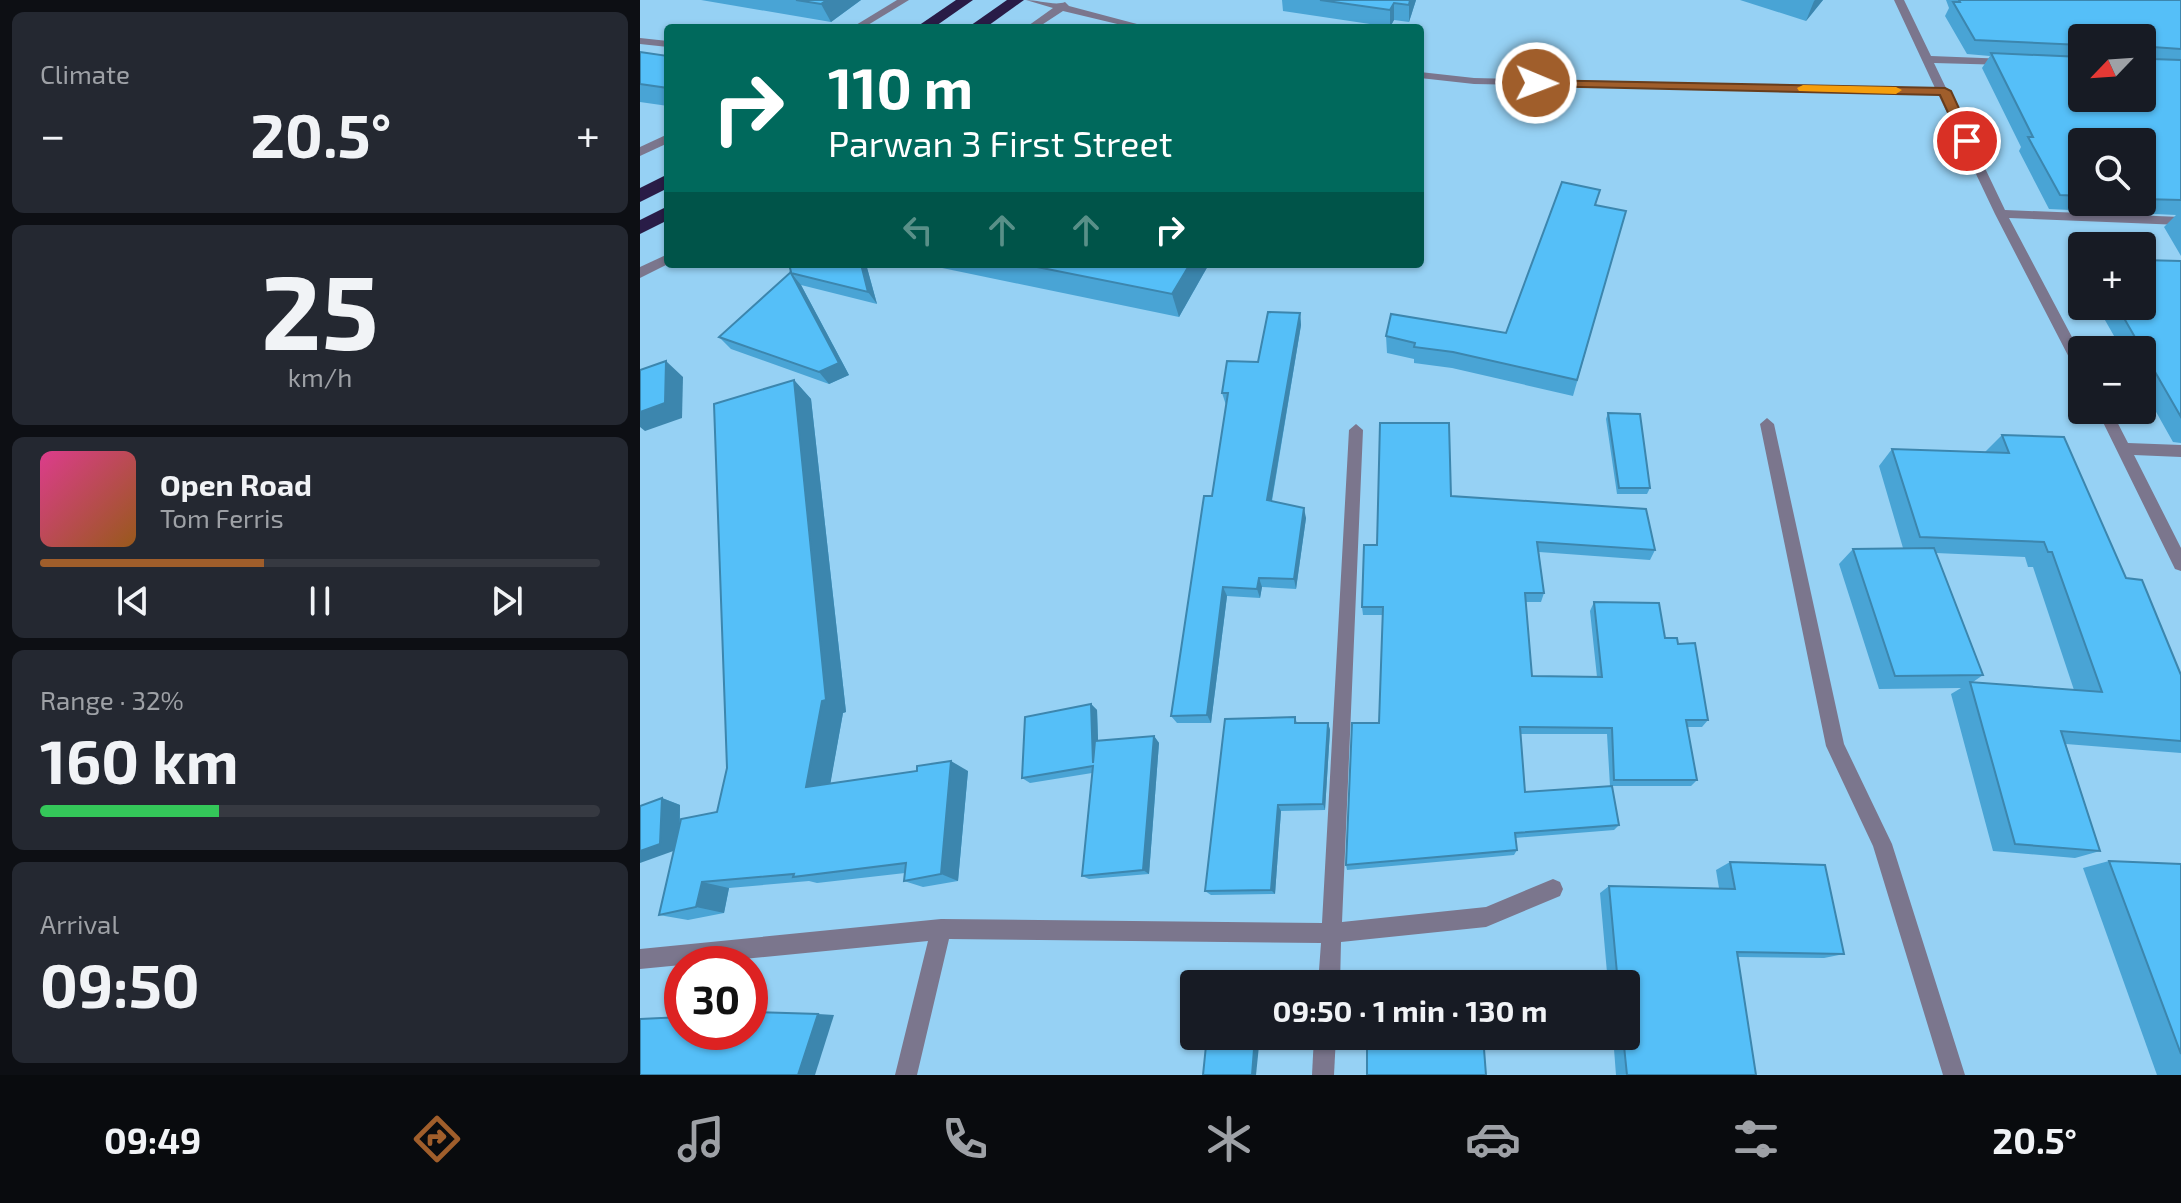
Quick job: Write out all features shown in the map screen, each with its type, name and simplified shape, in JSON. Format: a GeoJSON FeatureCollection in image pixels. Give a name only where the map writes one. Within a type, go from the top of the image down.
{"type":"FeatureCollection","features":[{"type":"Feature","properties":{"kind":"highway"},"geometry":{"type":"LineString","coordinates":[[929,24],[966,0]]}},
{"type":"Feature","properties":{"kind":"highway"},"geometry":{"type":"LineString","coordinates":[[981,24],[1017,0]]}},
{"type":"Feature","properties":{"kind":"highway"},"geometry":{"type":"LineString","coordinates":[[640,196],[664,182]]}},
{"type":"Feature","properties":{"kind":"highway"},"geometry":{"type":"LineString","coordinates":[[640,228],[664,214]]}},
{"type":"Feature","properties":{"kind":"street"},"geometry":{"type":"LineString","coordinates":[[863,24],[904,0]]}},
{"type":"Feature","properties":{"kind":"street"},"geometry":{"type":"LineString","coordinates":[[1031,0],[1066,4],[1134,24]]}},
{"type":"Feature","properties":{"kind":"street"},"geometry":{"type":"LineString","coordinates":[[1899,0],[2001,214],[2068,342]]}},
{"type":"Feature","properties":{"kind":"street"},"geometry":{"type":"LineString","coordinates":[[1036,24],[1066,4]]}},
{"type":"Feature","properties":{"kind":"street"},"geometry":{"type":"LineString","coordinates":[[640,41],[664,44]]}},
{"type":"Feature","properties":{"kind":"street"},"geometry":{"type":"LineString","coordinates":[[1925,59],[2019,63]]}},
{"type":"Feature","properties":{"kind":"street"},"geometry":{"type":"LineString","coordinates":[[1424,75],[1474,81],[1945,91]]}},
{"type":"Feature","properties":{"kind":"street"},"geometry":{"type":"LineString","coordinates":[[640,152],[664,140]]}},
{"type":"Feature","properties":{"kind":"street"},"geometry":{"type":"LineString","coordinates":[[2001,214],[2181,221]]}},
{"type":"Feature","properties":{"kind":"street"},"geometry":{"type":"LineString","coordinates":[[640,273],[664,260]]}},
{"type":"Feature","properties":{"kind":"street"},"geometry":{"type":"LineString","coordinates":[[1767,424],[1835,746],[1882,844],[1954,1075]]}},
{"type":"Feature","properties":{"kind":"street"},"geometry":{"type":"LineString","coordinates":[[2111,424],[2181,564]]}},
{"type":"Feature","properties":{"kind":"street"},"geometry":{"type":"LineString","coordinates":[[1330,970],[1356,430]]}},
{"type":"Feature","properties":{"kind":"street"},"geometry":{"type":"LineString","coordinates":[[2124,449],[2181,451]]}},
{"type":"Feature","properties":{"kind":"street"},"geometry":{"type":"LineString","coordinates":[[640,959],[941,929],[1332,933],[1486,917],[1553,889]]}},
{"type":"Feature","properties":{"kind":"street"},"geometry":{"type":"LineString","coordinates":[[906,1075],[941,929]]}},
{"type":"Feature","properties":{"kind":"street"},"geometry":{"type":"LineString","coordinates":[[1323,1075],[1324,1050]]}},
{"type":"Feature","properties":{"kind":"building"},"geometry":{"type":"Polygon","coordinates":[[[796,0],[827,0],[821,4],[796,0]]]}},
{"type":"Feature","properties":{"kind":"building"},"geometry":{"type":"Polygon","coordinates":[[[1320,0],[1410,0],[1409,5],[1394,3],[1390,10],[1320,0]]]}},
{"type":"Feature","properties":{"kind":"building"},"geometry":{"type":"Polygon","coordinates":[[[2181,0],[2181,49],[2156,47],[2156,24],[2068,24],[2068,44],[1975,40],[1953,2],[2181,0]]]}},
{"type":"Feature","properties":{"kind":"building"},"geometry":{"type":"Polygon","coordinates":[[[640,52],[664,55],[664,87],[640,84],[640,52]]]}},
{"type":"Feature","properties":{"kind":"building"},"geometry":{"type":"Polygon","coordinates":[[[1991,53],[2068,56],[2068,112],[2156,112],[2156,59],[2181,60],[2181,200],[2156,199],[2156,128],[2068,128],[2068,195],[2060,195],[2028,137],[2033,137],[1991,53]]]}},
{"type":"Feature","properties":{"kind":"building"},"geometry":{"type":"Polygon","coordinates":[[[1562,182],[1600,190],[1595,205],[1626,211],[1577,380],[1453,352],[1414,347],[1415,343],[1386,336],[1391,314],[1506,333],[1562,182]]]}},
{"type":"Feature","properties":{"kind":"building"},"geometry":{"type":"Polygon","coordinates":[[[2156,260],[2181,261],[2181,417],[2156,374],[2156,336],[2134,336],[2125,320],[2156,320],[2156,260]]]}},
{"type":"Feature","properties":{"kind":"building"},"geometry":{"type":"Polygon","coordinates":[[[790,268],[862,268],[868,292],[791,273],[839,363],[819,372],[719,337],[791,272],[790,268]]]}},
{"type":"Feature","properties":{"kind":"building"},"geometry":{"type":"Polygon","coordinates":[[[1042,268],[1188,268],[1172,294],[1042,268]]]}},
{"type":"Feature","properties":{"kind":"building"},"geometry":{"type":"Polygon","coordinates":[[[1268,312],[1300,313],[1267,500],[1304,508],[1294,579],[1259,578],[1257,589],[1223,587],[1207,715],[1171,716],[1204,496],[1212,496],[1228,393],[1222,393],[1227,361],[1258,362],[1268,312]]]}},
{"type":"Feature","properties":{"kind":"building"},"geometry":{"type":"Polygon","coordinates":[[[666,361],[665,403],[640,412],[640,370],[666,361]]]}},
{"type":"Feature","properties":{"kind":"building"},"geometry":{"type":"Polygon","coordinates":[[[794,380],[826,700],[822,701],[806,787],[917,771],[917,766],[951,761],[941,874],[904,881],[906,863],[793,877],[794,874],[702,882],[696,907],[659,915],[681,819],[717,812],[727,768],[714,404],[794,380]]]}},
{"type":"Feature","properties":{"kind":"building"},"geometry":{"type":"Polygon","coordinates":[[[1608,413],[1640,414],[1650,488],[1619,488],[1608,413]]]}},
{"type":"Feature","properties":{"kind":"building"},"geometry":{"type":"Polygon","coordinates":[[[1380,423],[1449,423],[1451,496],[1646,509],[1655,550],[1537,542],[1544,593],[1525,593],[1532,676],[1602,677],[1594,602],[1659,603],[1665,638],[1677,638],[1678,644],[1695,643],[1708,720],[1686,720],[1697,780],[1614,780],[1612,728],[1520,727],[1525,792],[1612,786],[1619,825],[1515,833],[1517,850],[1346,865],[1352,723],[1379,723],[1383,607],[1362,607],[1364,545],[1377,545],[1380,423]]]}},
{"type":"Feature","properties":{"kind":"building"},"geometry":{"type":"Polygon","coordinates":[[[2002,435],[2064,437],[2126,578],[2142,580],[2181,675],[2181,741],[2061,731],[2100,851],[2015,844],[1970,682],[2102,692],[2052,552],[2048,552],[2044,542],[1920,537],[1892,449],[2009,453],[2002,435]]]}},
{"type":"Feature","properties":{"kind":"building"},"geometry":{"type":"Polygon","coordinates":[[[1934,548],[1983,675],[1895,676],[1853,549],[1934,548]]]}},
{"type":"Feature","properties":{"kind":"building"},"geometry":{"type":"Polygon","coordinates":[[[1091,704],[1093,763],[1095,741],[1154,736],[1143,870],[1082,876],[1093,766],[1022,778],[1025,717],[1091,704]]]}},
{"type":"Feature","properties":{"kind":"building"},"geometry":{"type":"Polygon","coordinates":[[[1295,717],[1295,723],[1328,723],[1323,804],[1278,805],[1271,890],[1205,891],[1225,719],[1295,717]]]}},
{"type":"Feature","properties":{"kind":"building"},"geometry":{"type":"Polygon","coordinates":[[[662,798],[660,844],[640,851],[640,806],[662,798]]]}},
{"type":"Feature","properties":{"kind":"building"},"geometry":{"type":"Polygon","coordinates":[[[2109,861],[2181,864],[2181,1054],[2109,861]]]}},
{"type":"Feature","properties":{"kind":"building"},"geometry":{"type":"Polygon","coordinates":[[[1730,862],[1825,865],[1844,954],[1737,952],[1756,1075],[1627,1075],[1624,1050],[1640,1050],[1640,970],[1617,970],[1609,886],[1735,889],[1730,862]]]}},
{"type":"Feature","properties":{"kind":"building"},"geometry":{"type":"Polygon","coordinates":[[[768,1013],[818,1014],[798,1075],[640,1075],[640,1019],[664,1018],[664,1050],[768,1050],[768,1013]]]}},
{"type":"Feature","properties":{"kind":"building"},"geometry":{"type":"Polygon","coordinates":[[[1206,1050],[1254,1050],[1252,1075],[1203,1075],[1206,1050]]]}},
{"type":"Feature","properties":{"kind":"building"},"geometry":{"type":"Polygon","coordinates":[[[1367,1050],[1484,1050],[1486,1075],[1367,1075],[1367,1050]]]}},
{"type":"Feature","properties":{"kind":"slow traffic"},"geometry":{"type":"LineString","coordinates":[[1803,88],[1896,90]]}},
{"type":"Feature","properties":{"kind":"route"},"geometry":{"type":"LineString","coordinates":[[1536,83],[1945,91],[1967,141]]}}]}
